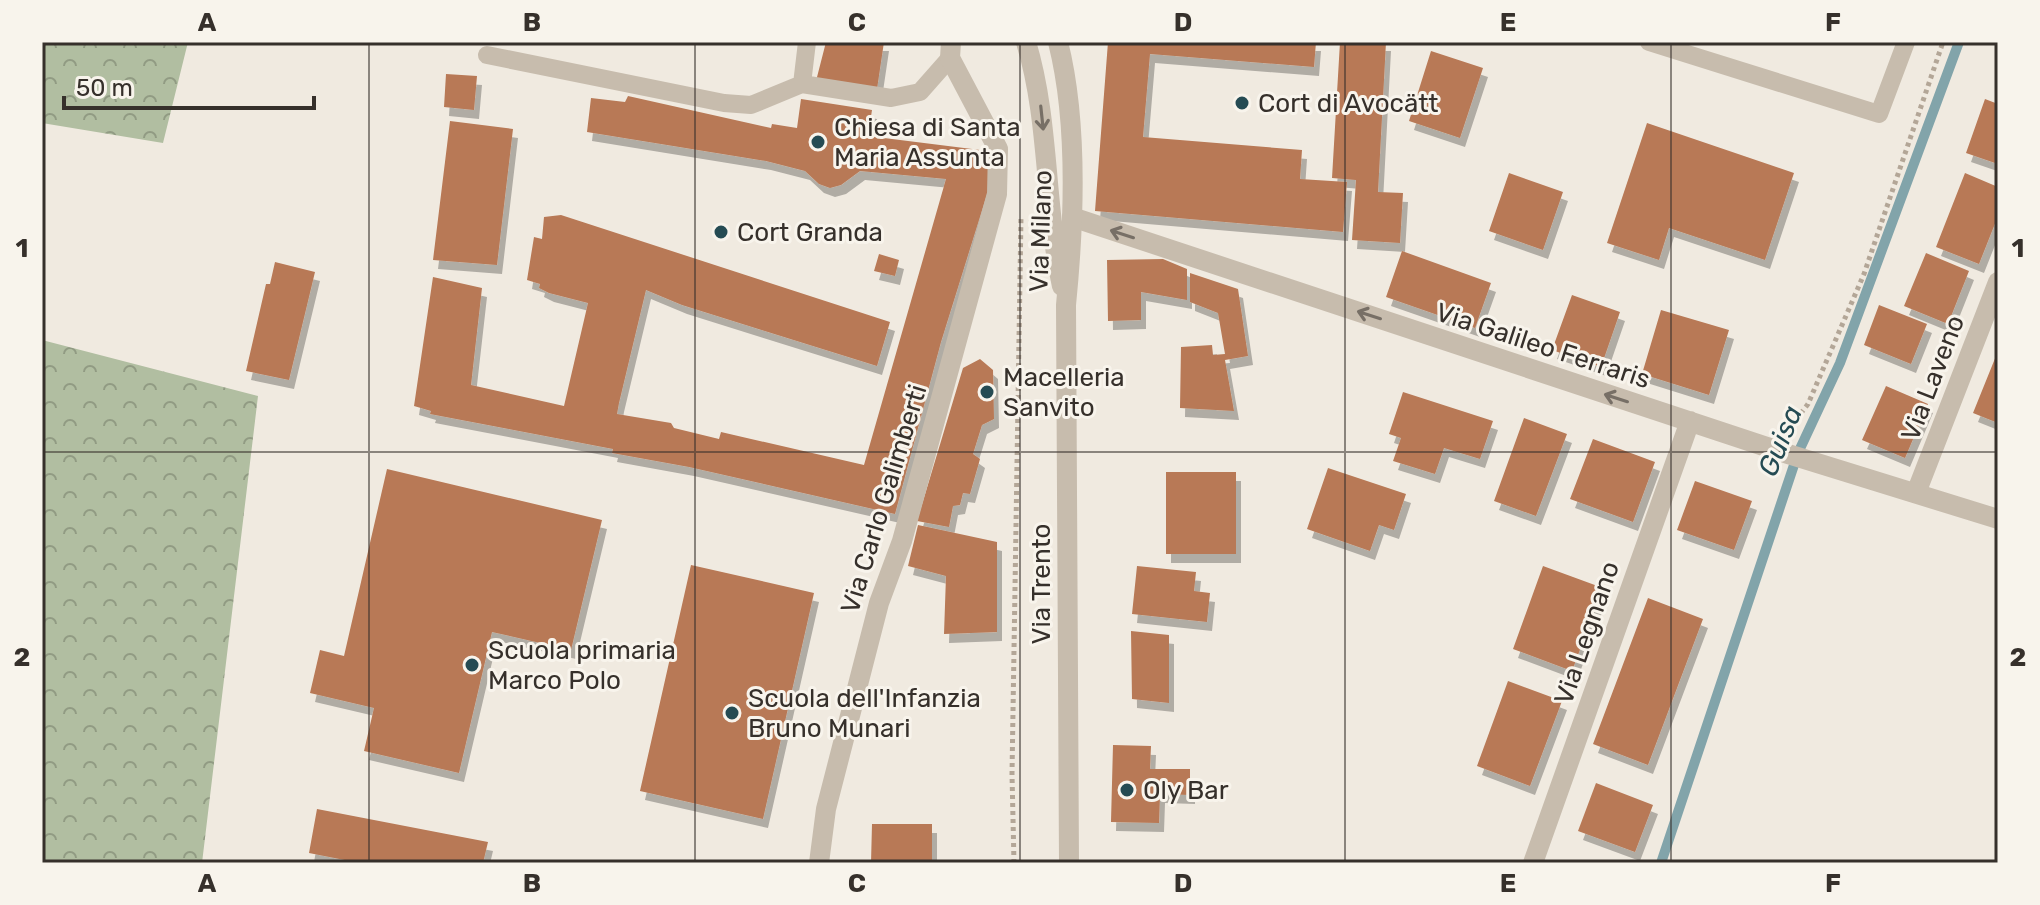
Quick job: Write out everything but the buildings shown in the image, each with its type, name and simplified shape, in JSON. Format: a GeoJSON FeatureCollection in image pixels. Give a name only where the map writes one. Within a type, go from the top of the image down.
{"type":"FeatureCollection","features":[{"type":"Feature","properties":{"kind":"street","name":"Via Milano"},"geometry":{"type":"LineString","coordinates":[[1026,42],[1038,80],[1055,254],[1066,305]]}},
{"type":"Feature","properties":{"kind":"street","name":"Via Milano"},"geometry":{"type":"LineString","coordinates":[[1058,42],[1066,72],[1072,217],[1066,305]]}},
{"type":"Feature","properties":{"kind":"street","name":"Via Carlo Galimberti"},"geometry":{"type":"LineString","coordinates":[[819,863],[826,809],[875,618],[902,541],[993,208],[1000,170],[998,149],[950,50]]}},
{"type":"Feature","properties":{"kind":"street","name":"Via Galileo Ferraris"},"geometry":{"type":"LineString","coordinates":[[1072,217],[1764,446],[1998,519]]}},
{"type":"Feature","properties":{"kind":"street","name":"Via Laveno"},"geometry":{"type":"LineString","coordinates":[[1916,493],[1998,282]]}},
{"type":"Feature","properties":{"kind":"street","name":"Via Trento"},"geometry":{"type":"LineString","coordinates":[[1066,305],[1069,863]]}},
{"type":"Feature","properties":{"kind":"street","name":"Via Legnano"},"geometry":{"type":"LineString","coordinates":[[1533,863],[1690,421]]}},
{"type":"Feature","properties":{"kind":"lane"},"geometry":{"type":"LineString","coordinates":[[802,84],[807,42]]}},
{"type":"Feature","properties":{"kind":"lane"},"geometry":{"type":"LineString","coordinates":[[1649,42],[1879,114],[1906,42]]}},
{"type":"Feature","properties":{"kind":"lane"},"geometry":{"type":"LineString","coordinates":[[487,55],[724,103],[751,105],[802,84],[891,98],[920,92],[931,84],[950,50]]}},
{"type":"Feature","properties":{"kind":"path"},"geometry":{"type":"LineString","coordinates":[[1764,446],[1796,422],[1808,404],[1864,274],[1943,42]]}},
{"type":"Feature","properties":{"kind":"path"},"geometry":{"type":"LineString","coordinates":[[1014,863],[1012,774],[1021,211]]}},
{"type":"Feature","properties":{"kind":"green space"},"geometry":{"type":"Polygon","coordinates":[[[42,42],[188,42],[163,143],[42,123],[42,42]]]}},
{"type":"Feature","properties":{"kind":"green space"},"geometry":{"type":"Polygon","coordinates":[[[42,340],[258,396],[202,863],[42,863],[42,340]]]}},
{"type":"Feature","properties":{"kind":"waterway","name":"Guisa"},"geometry":{"type":"LineString","coordinates":[[1661,863],[1798,453],[1840,363],[1959,42]]}},
{"type":"Feature","properties":{"kind":"place","name":"Cort di Avocätt"},"geometry":{"type":"Point","coordinates":[1242,103]}},
{"type":"Feature","properties":{"kind":"place","name":"Chiesa di Santa Maria Assunta"},"geometry":{"type":"Point","coordinates":[818,142]}},
{"type":"Feature","properties":{"kind":"place","name":"Cort Granda"},"geometry":{"type":"Point","coordinates":[721,232]}},
{"type":"Feature","properties":{"kind":"place","name":"Macelleria Sanvito"},"geometry":{"type":"Point","coordinates":[987,392]}},
{"type":"Feature","properties":{"kind":"place","name":"Scuola primaria Marco Polo"},"geometry":{"type":"Point","coordinates":[472,665]}},
{"type":"Feature","properties":{"kind":"place","name":"Scuola dell'Infanzia Bruno Munari"},"geometry":{"type":"Point","coordinates":[732,713]}},
{"type":"Feature","properties":{"kind":"place","name":"Oly Bar"},"geometry":{"type":"Point","coordinates":[1127,790]}}]}
